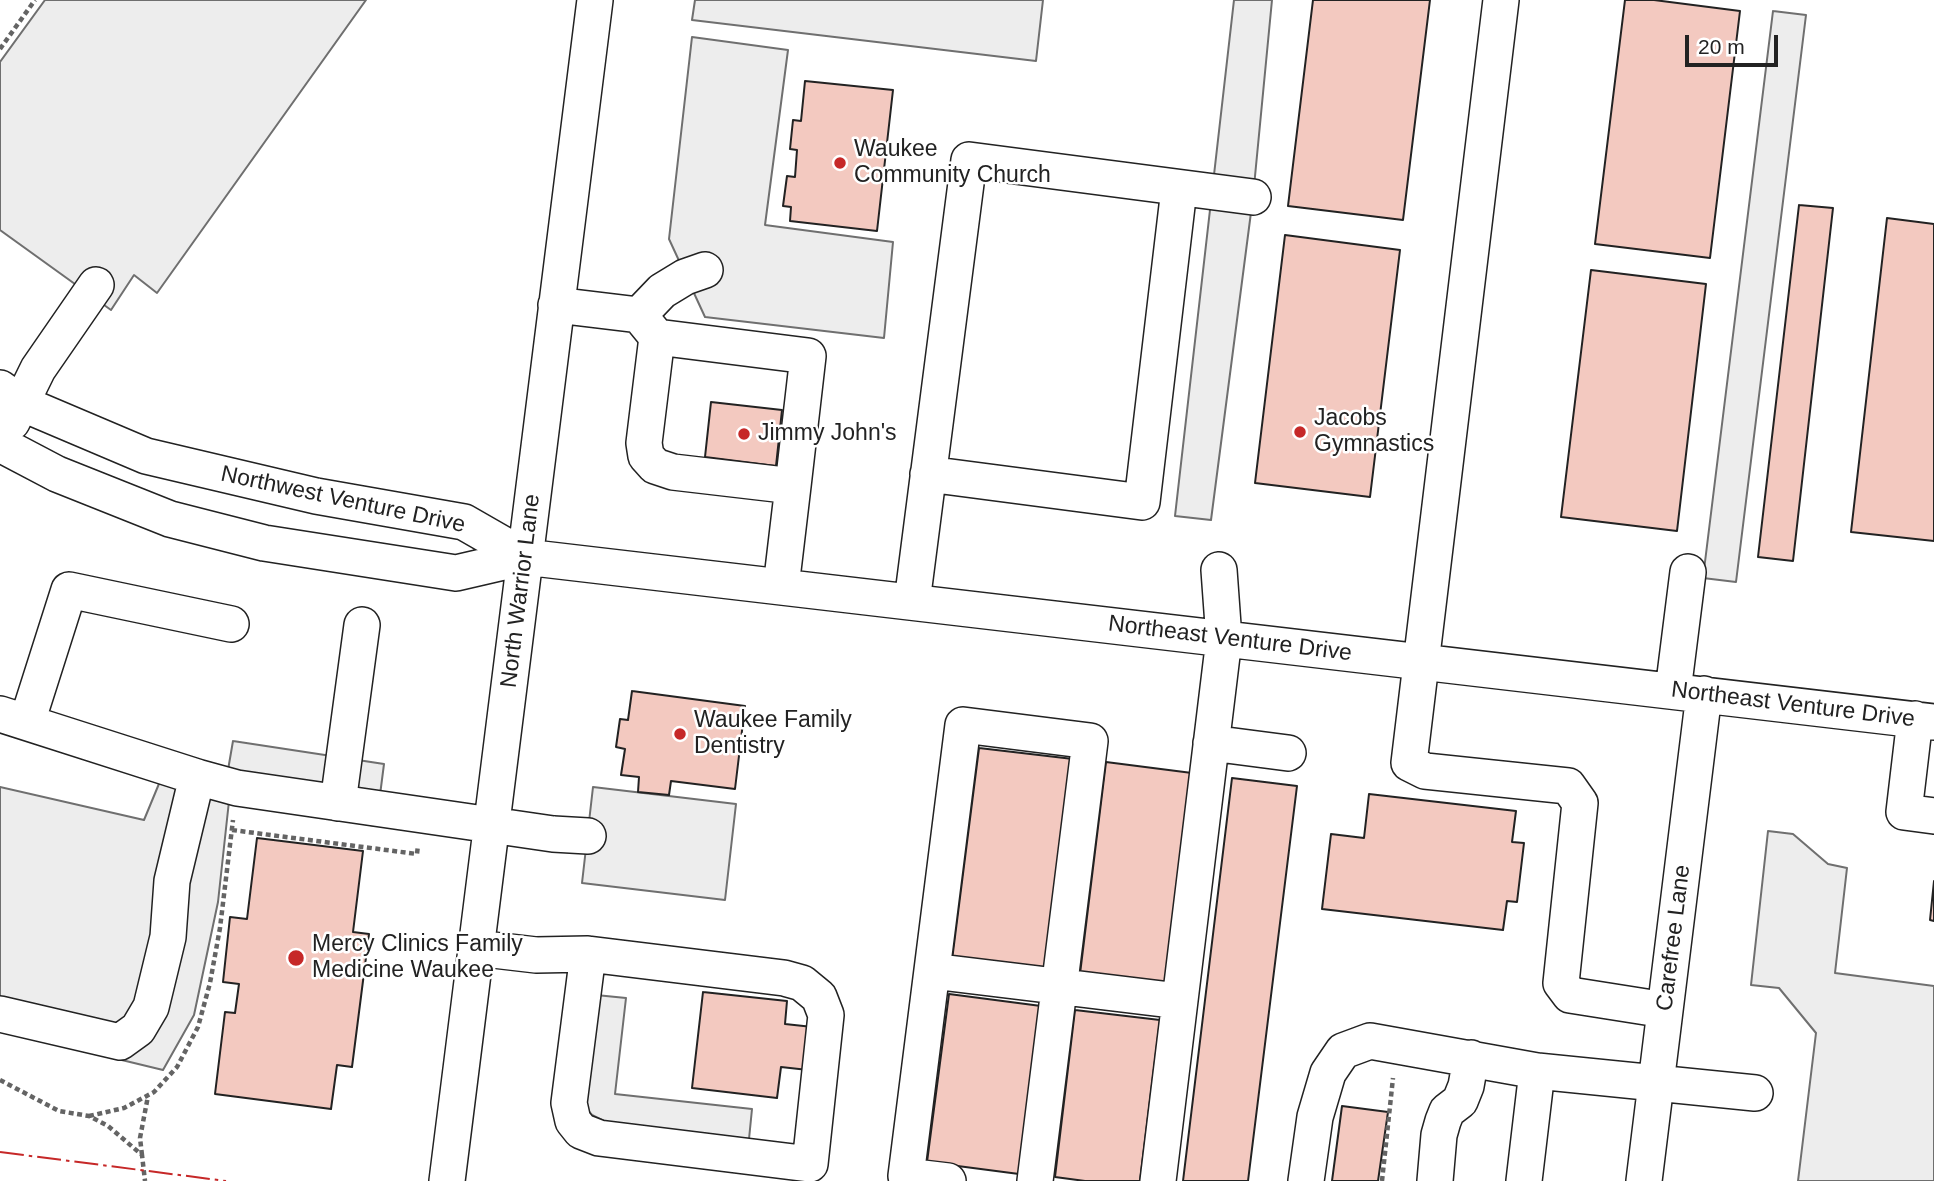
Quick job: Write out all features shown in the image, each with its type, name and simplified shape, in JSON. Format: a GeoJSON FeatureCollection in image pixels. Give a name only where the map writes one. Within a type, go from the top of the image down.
{"type":"FeatureCollection","features":[{"type":"Feature","properties":{"kind":"street","name":"North Warrior Lane"},"geometry":{"type":"LineString","coordinates":[[447,1181],[595,0]]}},
{"type":"Feature","properties":{"kind":"street"},"geometry":{"type":"LineString","coordinates":[[1501,0],[1409,763],[1425,771],[1567,786],[1580,803],[1561,983],[1570,995],[1665,1010]]}},
{"type":"Feature","properties":{"kind":"street"},"geometry":{"type":"LineString","coordinates":[[912,602],[969,160],[1253,197]]}},
{"type":"Feature","properties":{"kind":"street"},"geometry":{"type":"LineString","coordinates":[[928,474],[1142,502],[1179,189]]}},
{"type":"Feature","properties":{"kind":"street"},"geometry":{"type":"LineString","coordinates":[[705,270],[685,276],[662,291],[648,326],[644,443],[646,456],[655,466],[673,472],[793,486]]}},
{"type":"Feature","properties":{"kind":"street"},"geometry":{"type":"LineString","coordinates":[[0,445],[11,396],[38,369],[96,285]]}},
{"type":"Feature","properties":{"kind":"street"},"geometry":{"type":"LineString","coordinates":[[556,305],[648,326],[808,356],[781,587]]}},
{"type":"Feature","properties":{"kind":"street","name":"Northwest Venture Drive"},"geometry":{"type":"LineString","coordinates":[[11,396],[146,456],[316,496],[464,522],[525,557]]}},
{"type":"Feature","properties":{"kind":"street","name":"Northwest Venture Drive"},"geometry":{"type":"LineString","coordinates":[[0,445],[57,474],[170,519],[264,543],[456,573],[525,557]]}},
{"type":"Feature","properties":{"kind":"street","name":"Northeast Venture Drive"},"geometry":{"type":"LineString","coordinates":[[525,557],[1925,720]]}},
{"type":"Feature","properties":{"kind":"street"},"geometry":{"type":"LineString","coordinates":[[1158,1181],[1224,639],[1219,570]]}},
{"type":"Feature","properties":{"kind":"street","name":"Carefree Lane"},"geometry":{"type":"LineString","coordinates":[[1644,1181],[1665,1010],[1688,693],[1688,572]]}},
{"type":"Feature","properties":{"kind":"street"},"geometry":{"type":"LineString","coordinates":[[231,624],[69,590],[14,718],[237,788],[587,836]]}},
{"type":"Feature","properties":{"kind":"street"},"geometry":{"type":"LineString","coordinates":[[338,803],[362,625]]}},
{"type":"Feature","properties":{"kind":"street"},"geometry":{"type":"LineString","coordinates":[[1925,720],[1904,812],[1934,816]]}},
{"type":"Feature","properties":{"kind":"street"},"geometry":{"type":"LineString","coordinates":[[948,1181],[906,1176],[963,725],[1090,741],[1035,1181]]}},
{"type":"Feature","properties":{"kind":"street"},"geometry":{"type":"LineString","coordinates":[[1211,743],[1288,753]]}},
{"type":"Feature","properties":{"kind":"street"},"geometry":{"type":"LineString","coordinates":[[0,1014],[120,1042],[138,1029],[151,1007],[168,937],[172,881],[197,777]]}},
{"type":"Feature","properties":{"kind":"street"},"geometry":{"type":"LineString","coordinates":[[476,948],[536,956],[588,954],[784,978],[802,983],[819,997],[826,1015],[810,1164],[598,1138],[581,1131],[573,1121],[569,1104],[588,954]]}},
{"type":"Feature","properties":{"kind":"street"},"geometry":{"type":"LineString","coordinates":[[932,971],[1179,1001]]}},
{"type":"Feature","properties":{"kind":"street"},"geometry":{"type":"LineString","coordinates":[[1306,1181],[1315,1117],[1328,1073],[1343,1051],[1370,1041],[1537,1070],[1755,1093]]}},
{"type":"Feature","properties":{"kind":"street"},"geometry":{"type":"LineString","coordinates":[[1435,1181],[1439,1135],[1443,1121],[1447,1111],[1460,1101],[1471,1058]]}},
{"type":"Feature","properties":{"kind":"street"},"geometry":{"type":"LineString","coordinates":[[1524,1181],[1537,1070]]}},
{"type":"Feature","properties":{"kind":"path"},"geometry":{"type":"LineString","coordinates":[[1,47],[35,0]]}},
{"type":"Feature","properties":{"kind":"path"},"geometry":{"type":"LineString","coordinates":[[232,830],[416,854],[422,815]]}},
{"type":"Feature","properties":{"kind":"path"},"geometry":{"type":"LineString","coordinates":[[1382,1181],[1397,1045]]}},
{"type":"Feature","properties":{"kind":"path"},"geometry":{"type":"LineString","coordinates":[[0,1080],[59,1111],[89,1115],[108,1126],[142,1155]]}},
{"type":"Feature","properties":{"kind":"path"},"geometry":{"type":"LineString","coordinates":[[145,1181],[140,1138],[148,1095]]}},
{"type":"Feature","properties":{"kind":"shaded area"},"geometry":{"type":"Polygon","coordinates":[[[45,0],[366,0],[157,293],[134,275],[111,310],[0,230],[0,62],[45,0]]]}},
{"type":"Feature","properties":{"kind":"shaded area"},"geometry":{"type":"Polygon","coordinates":[[[695,0],[1043,0],[1036,61],[692,20],[695,0]]]}},
{"type":"Feature","properties":{"kind":"shaded area"},"geometry":{"type":"Polygon","coordinates":[[[1234,0],[1272,0],[1253,197],[1211,520],[1175,516],[1234,0]]]}},
{"type":"Feature","properties":{"kind":"shaded area"},"geometry":{"type":"Polygon","coordinates":[[[1773,11],[1806,15],[1736,582],[1703,578],[1773,11]]]}},
{"type":"Feature","properties":{"kind":"shaded area"},"geometry":{"type":"Polygon","coordinates":[[[692,37],[788,50],[765,225],[893,242],[884,338],[705,317],[669,239],[692,37]]]}},
{"type":"Feature","properties":{"kind":"shaded area"},"geometry":{"type":"Polygon","coordinates":[[[233,741],[384,764],[376,826],[229,801],[218,902],[194,1015],[163,1070],[2,1031],[0,787],[144,820],[168,762],[228,770],[233,741]]]}},
{"type":"Feature","properties":{"kind":"shaded area"},"geometry":{"type":"Polygon","coordinates":[[[593,787],[736,804],[725,900],[582,883],[593,787]]]}},
{"type":"Feature","properties":{"kind":"shaded area"},"geometry":{"type":"Polygon","coordinates":[[[1768,831],[1793,834],[1828,864],[1847,868],[1835,973],[1934,986],[1934,1181],[1798,1181],[1816,1033],[1779,988],[1751,985],[1768,831]]]}},
{"type":"Feature","properties":{"kind":"shaded area"},"geometry":{"type":"Polygon","coordinates":[[[596,995],[626,998],[615,1094],[752,1109],[749,1139],[606,1122],[592,1115],[585,1107],[596,995]]]}},
{"type":"Feature","properties":{"kind":"building"},"geometry":{"type":"Polygon","coordinates":[[[1313,0],[1430,0],[1403,220],[1288,206],[1313,0]]]}},
{"type":"Feature","properties":{"kind":"building"},"geometry":{"type":"Polygon","coordinates":[[[1625,0],[1654,0],[1740,11],[1710,258],[1595,244],[1625,0]]]}},
{"type":"Feature","properties":{"kind":"building","name":"Waukee Community Church"},"geometry":{"type":"Polygon","coordinates":[[[805,81],[893,90],[877,231],[790,221],[791,207],[783,206],[787,176],[795,177],[797,150],[790,149],[793,120],[801,121],[805,81]]]}},
{"type":"Feature","properties":{"kind":"building"},"geometry":{"type":"Polygon","coordinates":[[[1799,205],[1833,208],[1793,561],[1758,557],[1799,205]]]}},
{"type":"Feature","properties":{"kind":"building"},"geometry":{"type":"Polygon","coordinates":[[[1887,218],[1934,224],[1934,541],[1851,532],[1887,218]]]}},
{"type":"Feature","properties":{"kind":"building"},"geometry":{"type":"Polygon","coordinates":[[[1285,235],[1400,250],[1370,497],[1255,483],[1285,235]]]}},
{"type":"Feature","properties":{"kind":"building"},"geometry":{"type":"Polygon","coordinates":[[[1591,270],[1706,284],[1677,531],[1561,517],[1591,270]]]}},
{"type":"Feature","properties":{"kind":"building","name":"Jimmy John's"},"geometry":{"type":"Polygon","coordinates":[[[711,402],[782,410],[776,466],[705,457],[711,402]]]}},
{"type":"Feature","properties":{"kind":"building","name":"Waukee Family Dentistry"},"geometry":{"type":"Polygon","coordinates":[[[632,691],[745,706],[735,789],[671,781],[669,795],[638,792],[639,777],[621,775],[625,749],[616,747],[620,719],[628,720],[632,691]]]}},
{"type":"Feature","properties":{"kind":"building"},"geometry":{"type":"Polygon","coordinates":[[[979,748],[1073,759],[1045,972],[952,960],[979,748]]]}},
{"type":"Feature","properties":{"kind":"building"},"geometry":{"type":"Polygon","coordinates":[[[1106,762],[1192,773],[1165,985],[1080,974],[1106,762]]]}},
{"type":"Feature","properties":{"kind":"building"},"geometry":{"type":"Polygon","coordinates":[[[1232,778],[1297,786],[1248,1181],[1183,1181],[1232,778]]]}},
{"type":"Feature","properties":{"kind":"building"},"geometry":{"type":"Polygon","coordinates":[[[1369,794],[1516,811],[1512,842],[1524,843],[1517,902],[1507,901],[1503,930],[1322,909],[1331,834],[1364,838],[1369,794]]]}},
{"type":"Feature","properties":{"kind":"building","name":"Mercy Clinics Family Medicine Waukee"},"geometry":{"type":"Polygon","coordinates":[[[257,838],[363,851],[353,932],[369,934],[352,1067],[337,1065],[331,1109],[215,1094],[225,1012],[235,1013],[239,984],[223,982],[230,917],[247,919],[257,838]]]}},
{"type":"Feature","properties":{"kind":"building"},"geometry":{"type":"Polygon","coordinates":[[[1934,881],[1934,921],[1930,920],[1934,881]]]}},
{"type":"Feature","properties":{"kind":"building"},"geometry":{"type":"Polygon","coordinates":[[[703,992],[787,1001],[785,1024],[822,1028],[817,1071],[781,1067],[777,1098],[692,1088],[703,992]]]}},
{"type":"Feature","properties":{"kind":"building"},"geometry":{"type":"Polygon","coordinates":[[[949,994],[1041,1006],[1019,1174],[927,1162],[949,994]]]}},
{"type":"Feature","properties":{"kind":"building"},"geometry":{"type":"Polygon","coordinates":[[[1075,1010],[1160,1020],[1140,1181],[1085,1181],[1055,1177],[1075,1010]]]}},
{"type":"Feature","properties":{"kind":"building"},"geometry":{"type":"Polygon","coordinates":[[[1342,1106],[1388,1112],[1378,1181],[1332,1181],[1342,1106]]]}},
{"type":"Feature","properties":{"kind":"power"},"geometry":{"type":"LineString","coordinates":[[0,1152],[226,1181]]}},
{"type":"Feature","properties":{"kind":"place","name":"Waukee Community Church"},"geometry":{"type":"Point","coordinates":[840,163]}},
{"type":"Feature","properties":{"kind":"place","name":"Jacobs Gymnastics"},"geometry":{"type":"Point","coordinates":[1300,432]}},
{"type":"Feature","properties":{"kind":"place","name":"Jimmy John's"},"geometry":{"type":"Point","coordinates":[744,434]}},
{"type":"Feature","properties":{"kind":"place","name":"Waukee Family Dentistry"},"geometry":{"type":"Point","coordinates":[680,734]}},
{"type":"Feature","properties":{"kind":"place","name":"Mercy Clinics Family Medicine Waukee"},"geometry":{"type":"Point","coordinates":[296,958]}}]}
